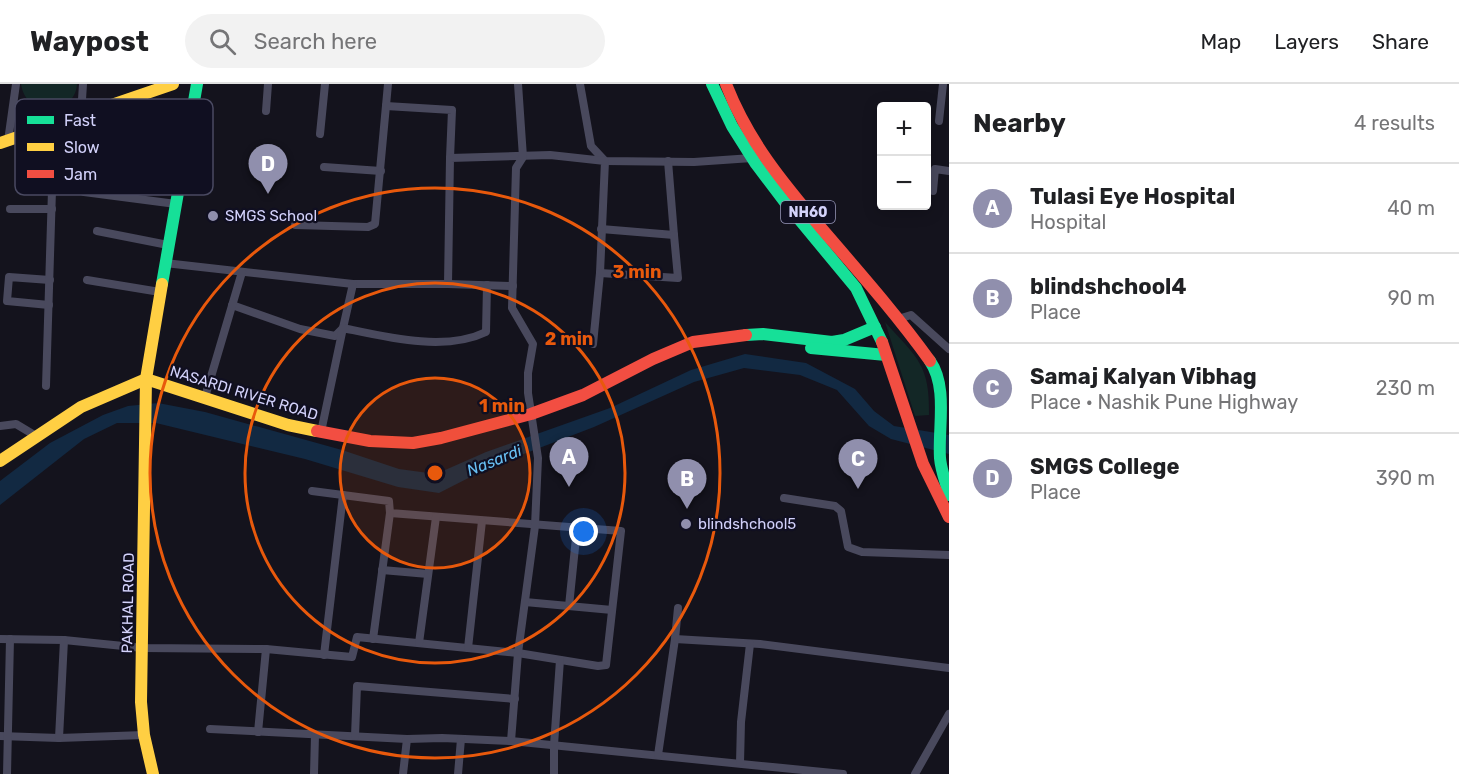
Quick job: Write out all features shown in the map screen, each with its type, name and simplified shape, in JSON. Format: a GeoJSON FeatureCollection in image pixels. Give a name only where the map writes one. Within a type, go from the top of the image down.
{"type":"FeatureCollection","features":[{"type":"Feature","properties":{"kind":"main road"},"geometry":{"type":"LineString","coordinates":[[130,99],[173,84]]}},
{"type":"Feature","properties":{"kind":"main road"},"geometry":{"type":"LineString","coordinates":[[194,99],[197,84]]}},
{"type":"Feature","properties":{"kind":"main road","name":"NH60"},"geometry":{"type":"LineString","coordinates":[[712,84],[722,109],[751,158],[781,198],[849,278],[862,298],[886,355],[927,474],[949,517]]}},
{"type":"Feature","properties":{"kind":"main road","name":"NH60"},"geometry":{"type":"LineString","coordinates":[[726,84],[750,136],[782,181],[907,329],[935,368],[940,389],[940,461],[949,495]]}},
{"type":"Feature","properties":{"kind":"main road"},"geometry":{"type":"LineString","coordinates":[[0,461],[81,407],[146,384],[178,195]]}},
{"type":"Feature","properties":{"kind":"main road","name":"NASARDI RIVER ROAD"},"geometry":{"type":"LineString","coordinates":[[146,384],[205,397],[288,425],[370,441],[413,443],[532,419],[681,346],[705,339],[763,334],[832,342],[844,340],[875,327]]}},
{"type":"Feature","properties":{"kind":"main road"},"geometry":{"type":"LineString","coordinates":[[746,335],[764,342],[886,355]]}},
{"type":"Feature","properties":{"kind":"main road","name":"PAKHAL ROAD"},"geometry":{"type":"LineString","coordinates":[[146,384],[141,702],[144,735],[153,774]]}},
{"type":"Feature","properties":{"kind":"street"},"geometry":{"type":"LineString","coordinates":[[4,142],[16,84]]}},
{"type":"Feature","properties":{"kind":"street"},"geometry":{"type":"LineString","coordinates":[[82,99],[83,84]]}},
{"type":"Feature","properties":{"kind":"street"},"geometry":{"type":"LineString","coordinates":[[266,111],[268,84]]}},
{"type":"Feature","properties":{"kind":"street"},"geometry":{"type":"LineString","coordinates":[[320,134],[325,84]]}},
{"type":"Feature","properties":{"kind":"street"},"geometry":{"type":"LineString","coordinates":[[295,225],[368,227],[375,224],[388,84]]}},
{"type":"Feature","properties":{"kind":"street"},"geometry":{"type":"LineString","coordinates":[[511,741],[518,653],[535,526],[538,458],[528,373],[533,344],[512,308],[516,168],[524,157],[518,84]]}},
{"type":"Feature","properties":{"kind":"street"},"geometry":{"type":"LineString","coordinates":[[580,84],[591,146],[605,160],[600,273],[593,344]]}},
{"type":"Feature","properties":{"kind":"street"},"geometry":{"type":"LineString","coordinates":[[939,121],[943,84]]}},
{"type":"Feature","properties":{"kind":"street"},"geometry":{"type":"LineString","coordinates":[[386,106],[452,110],[447,284]]}},
{"type":"Feature","properties":{"kind":"street"},"geometry":{"type":"LineString","coordinates":[[450,158],[550,155],[605,160],[694,162],[751,158],[763,154]]}},
{"type":"Feature","properties":{"kind":"street"},"geometry":{"type":"LineString","coordinates":[[600,273],[678,278],[668,160]]}},
{"type":"Feature","properties":{"kind":"street"},"geometry":{"type":"LineString","coordinates":[[324,167],[381,171]]}},
{"type":"Feature","properties":{"kind":"street"},"geometry":{"type":"LineString","coordinates":[[933,191],[935,169],[949,171]]}},
{"type":"Feature","properties":{"kind":"street"},"geometry":{"type":"LineString","coordinates":[[46,386],[52,195]]}},
{"type":"Feature","properties":{"kind":"street"},"geometry":{"type":"LineString","coordinates":[[107,195],[176,204]]}},
{"type":"Feature","properties":{"kind":"street"},"geometry":{"type":"LineString","coordinates":[[10,209],[52,209]]}},
{"type":"Feature","properties":{"kind":"street"},"geometry":{"type":"LineString","coordinates":[[601,229],[674,235]]}},
{"type":"Feature","properties":{"kind":"street"},"geometry":{"type":"LineString","coordinates":[[97,231],[168,245]]}},
{"type":"Feature","properties":{"kind":"street"},"geometry":{"type":"LineString","coordinates":[[165,262],[353,284],[513,286]]}},
{"type":"Feature","properties":{"kind":"street"},"geometry":{"type":"LineString","coordinates":[[205,397],[242,272]]}},
{"type":"Feature","properties":{"kind":"street"},"geometry":{"type":"LineString","coordinates":[[49,305],[7,301],[9,277],[50,280]]}},
{"type":"Feature","properties":{"kind":"street"},"geometry":{"type":"LineString","coordinates":[[87,280],[160,292]]}},
{"type":"Feature","properties":{"kind":"street"},"geometry":{"type":"LineString","coordinates":[[321,432],[353,284]]}},
{"type":"Feature","properties":{"kind":"street"},"geometry":{"type":"LineString","coordinates":[[343,328],[406,341],[470,340],[486,332],[487,285]]}},
{"type":"Feature","properties":{"kind":"street"},"geometry":{"type":"LineString","coordinates":[[232,305],[300,329],[335,336],[343,328]]}},
{"type":"Feature","properties":{"kind":"street"},"geometry":{"type":"LineString","coordinates":[[898,319],[911,315],[949,349]]}},
{"type":"Feature","properties":{"kind":"street"},"geometry":{"type":"LineString","coordinates":[[0,426],[16,424],[36,436]]}},
{"type":"Feature","properties":{"kind":"street"},"geometry":{"type":"LineString","coordinates":[[312,491],[389,501],[390,513],[373,639]]}},
{"type":"Feature","properties":{"kind":"street"},"geometry":{"type":"LineString","coordinates":[[324,655],[343,495]]}},
{"type":"Feature","properties":{"kind":"street"},"geometry":{"type":"LineString","coordinates":[[784,498],[835,506],[841,512],[848,547],[862,552],[949,555]]}},
{"type":"Feature","properties":{"kind":"street"},"geometry":{"type":"LineString","coordinates":[[0,639],[64,640],[143,648],[266,649],[352,657],[357,637],[518,653],[606,665],[621,531],[390,513]]}},
{"type":"Feature","properties":{"kind":"street"},"geometry":{"type":"LineString","coordinates":[[419,643],[436,517]]}},
{"type":"Feature","properties":{"kind":"street"},"geometry":{"type":"LineString","coordinates":[[468,648],[482,521]]}},
{"type":"Feature","properties":{"kind":"street"},"geometry":{"type":"LineString","coordinates":[[568,606],[577,528]]}},
{"type":"Feature","properties":{"kind":"street"},"geometry":{"type":"LineString","coordinates":[[382,570],[428,574]]}},
{"type":"Feature","properties":{"kind":"street"},"geometry":{"type":"LineString","coordinates":[[525,602],[612,610]]}},
{"type":"Feature","properties":{"kind":"street"},"geometry":{"type":"LineString","coordinates":[[658,755],[678,608]]}},
{"type":"Feature","properties":{"kind":"street"},"geometry":{"type":"LineString","coordinates":[[7,774],[4,736],[10,639]]}},
{"type":"Feature","properties":{"kind":"street"},"geometry":{"type":"LineString","coordinates":[[675,639],[750,644],[949,668]]}},
{"type":"Feature","properties":{"kind":"street"},"geometry":{"type":"LineString","coordinates":[[59,738],[64,640]]}},
{"type":"Feature","properties":{"kind":"street"},"geometry":{"type":"LineString","coordinates":[[740,764],[741,722],[750,644]]}},
{"type":"Feature","properties":{"kind":"street"},"geometry":{"type":"LineString","coordinates":[[258,732],[266,649]]}},
{"type":"Feature","properties":{"kind":"street"},"geometry":{"type":"LineString","coordinates":[[554,774],[560,660]]}},
{"type":"Feature","properties":{"kind":"street"},"geometry":{"type":"LineString","coordinates":[[356,736],[357,686],[515,699]]}},
{"type":"Feature","properties":{"kind":"street"},"geometry":{"type":"LineString","coordinates":[[915,774],[949,714]]}},
{"type":"Feature","properties":{"kind":"street"},"geometry":{"type":"LineString","coordinates":[[210,729],[407,739],[511,741],[740,764],[758,770],[843,774]]}},
{"type":"Feature","properties":{"kind":"street"},"geometry":{"type":"LineString","coordinates":[[4,736],[59,738],[144,735]]}},
{"type":"Feature","properties":{"kind":"street"},"geometry":{"type":"LineString","coordinates":[[314,774],[315,735]]}},
{"type":"Feature","properties":{"kind":"street"},"geometry":{"type":"LineString","coordinates":[[404,774],[407,739]]}},
{"type":"Feature","properties":{"kind":"street"},"geometry":{"type":"LineString","coordinates":[[458,774],[461,739]]}},
{"type":"Feature","properties":{"kind":"green space"},"geometry":{"type":"Polygon","coordinates":[[[21,84],[77,84],[71,99],[28,99],[21,84]]]}},
{"type":"Feature","properties":{"kind":"green space"},"geometry":{"type":"Polygon","coordinates":[[[885,322],[913,354],[924,373],[929,398],[929,415],[915,416],[885,322]]]}},
{"type":"Feature","properties":{"kind":"water","name":"Nasardi"},"geometry":{"type":"Polygon","coordinates":[[[745,354],[806,363],[855,389],[874,411],[894,426],[949,435],[949,454],[891,439],[869,426],[837,390],[800,375],[744,368],[694,382],[594,427],[490,467],[439,493],[398,487],[305,459],[156,423],[117,423],[84,439],[0,505],[0,481],[50,443],[103,415],[128,406],[158,403],[205,412],[342,450],[399,469],[436,474],[486,452],[610,408],[691,370],[745,354]]]}},
{"type":"Feature","properties":{"kind":"traffic: fast"},"geometry":{"type":"LineString","coordinates":[[194,99],[197,84]]}},
{"type":"Feature","properties":{"kind":"traffic: fast"},"geometry":{"type":"LineString","coordinates":[[712,84],[732,126],[756,164],[856,288],[882,342]]}},
{"type":"Feature","properties":{"kind":"traffic: fast"},"geometry":{"type":"LineString","coordinates":[[162,284],[178,195]]}},
{"type":"Feature","properties":{"kind":"traffic: fast"},"geometry":{"type":"LineString","coordinates":[[746,335],[763,334],[832,342],[844,340],[875,327]]}},
{"type":"Feature","properties":{"kind":"traffic: fast"},"geometry":{"type":"LineString","coordinates":[[811,348],[886,355]]}},
{"type":"Feature","properties":{"kind":"traffic: fast"},"geometry":{"type":"LineString","coordinates":[[930,361],[936,371],[941,395],[940,458],[949,495]]}},
{"type":"Feature","properties":{"kind":"traffic: slow"},"geometry":{"type":"LineString","coordinates":[[129,99],[173,84]]}},
{"type":"Feature","properties":{"kind":"traffic: slow"},"geometry":{"type":"LineString","coordinates":[[0,143],[15,138]]}},
{"type":"Feature","properties":{"kind":"traffic: slow"},"geometry":{"type":"LineString","coordinates":[[153,774],[144,735],[141,702],[146,379],[162,284]]}},
{"type":"Feature","properties":{"kind":"traffic: slow"},"geometry":{"type":"LineString","coordinates":[[0,461],[81,407],[146,379],[288,425],[317,431]]}},
{"type":"Feature","properties":{"kind":"traffic: jam"},"geometry":{"type":"LineString","coordinates":[[726,84],[745,124],[780,178],[891,310],[930,361]]}},
{"type":"Feature","properties":{"kind":"traffic: jam"},"geometry":{"type":"LineString","coordinates":[[317,431],[370,441],[413,443],[441,438],[531,414],[583,395],[653,359],[693,342],[746,335]]}},
{"type":"Feature","properties":{"kind":"traffic: jam"},"geometry":{"type":"LineString","coordinates":[[882,342],[923,464],[949,517]]}},
{"type":"Feature","properties":{"kind":"place","name":"SMGS College"},"geometry":{"type":"Point","coordinates":[268,194]}},
{"type":"Feature","properties":{"kind":"place","name":"SMGS School"},"geometry":{"type":"Point","coordinates":[213,216]}},
{"type":"Feature","properties":{"kind":"place","name":"Tulasi Eye Hospital"},"geometry":{"type":"Point","coordinates":[569,487]}},
{"type":"Feature","properties":{"kind":"place","name":"Samaj Kalyan Vibhag"},"geometry":{"type":"Point","coordinates":[858,489]}},
{"type":"Feature","properties":{"kind":"place","name":"blindshchool4"},"geometry":{"type":"Point","coordinates":[687,509]}},
{"type":"Feature","properties":{"kind":"place","name":"blindshchool5"},"geometry":{"type":"Point","coordinates":[686,524]}}]}
